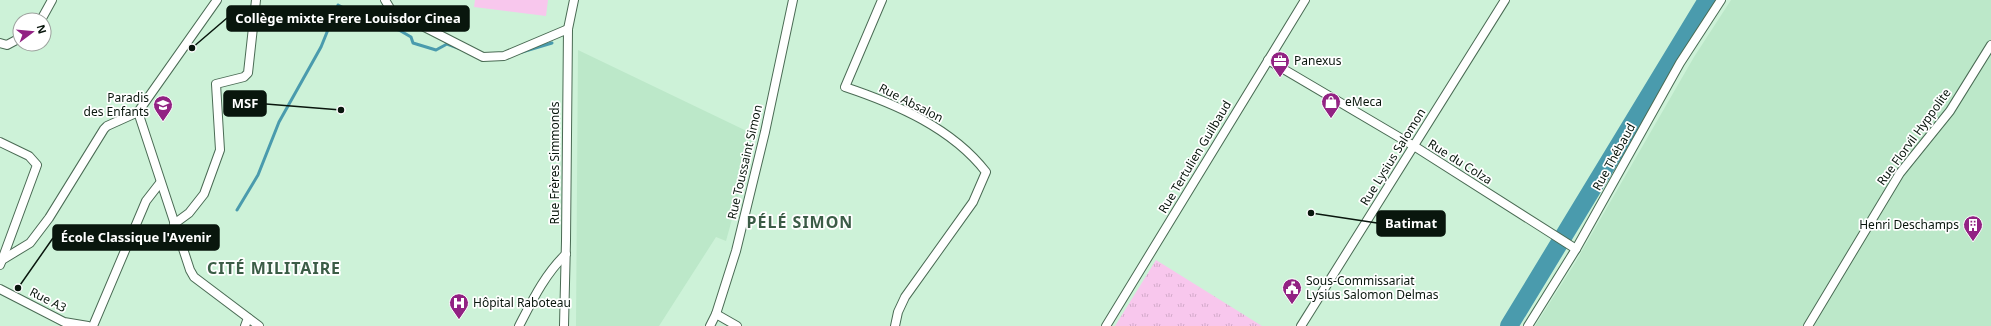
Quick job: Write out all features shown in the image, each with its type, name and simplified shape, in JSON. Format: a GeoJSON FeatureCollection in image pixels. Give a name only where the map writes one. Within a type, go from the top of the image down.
{"type":"FeatureCollection","features":[{"type":"Feature","properties":{"kind":"street"},"geometry":{"type":"LineString","coordinates":[[45,12],[52,0]]}},
{"type":"Feature","properties":{"kind":"street"},"geometry":{"type":"LineString","coordinates":[[1,262],[30,243],[49,218],[104,129],[107,126],[138,112],[217,0]]}},
{"type":"Feature","properties":{"kind":"street"},"geometry":{"type":"LineString","coordinates":[[174,224],[189,213],[204,194],[220,150],[216,84],[244,77],[248,73],[256,0]]}},
{"type":"Feature","properties":{"kind":"street"},"geometry":{"type":"LineString","coordinates":[[385,0],[391,10],[483,57],[504,56],[568,29]]}},
{"type":"Feature","properties":{"kind":"street","name":"Rue Frères Simmonds"},"geometry":{"type":"LineString","coordinates":[[564,326],[568,29],[574,0]]}},
{"type":"Feature","properties":{"kind":"street","name":"Rue Toussaint Simon"},"geometry":{"type":"LineString","coordinates":[[710,326],[716,314],[736,251],[765,132],[793,0]]}},
{"type":"Feature","properties":{"kind":"street","name":"Rue Absalon"},"geometry":{"type":"LineString","coordinates":[[882,0],[845,87],[875,96],[935,126],[975,158],[986,172],[973,202],[905,297],[898,312],[895,326]]}},
{"type":"Feature","properties":{"kind":"street","name":"Rue Tertulien Guilbaud"},"geometry":{"type":"LineString","coordinates":[[1106,326],[1305,0]]}},
{"type":"Feature","properties":{"kind":"street","name":"Rue Lysius Salomon"},"geometry":{"type":"LineString","coordinates":[[1301,326],[1505,0]]}},
{"type":"Feature","properties":{"kind":"street","name":"Rue Thébaud"},"geometry":{"type":"LineString","coordinates":[[1528,326],[1680,63],[1721,0]]}},
{"type":"Feature","properties":{"kind":"street"},"geometry":{"type":"LineString","coordinates":[[0,43],[7,45],[12,42]]}},
{"type":"Feature","properties":{"kind":"street","name":"Rue Florvil Hyppolite"},"geometry":{"type":"LineString","coordinates":[[1808,326],[1900,173],[1950,111],[1991,45]]}},
{"type":"Feature","properties":{"kind":"street","name":"Rue du Colza"},"geometry":{"type":"LineString","coordinates":[[1268,60],[1414,146],[1574,248]]}},
{"type":"Feature","properties":{"kind":"street"},"geometry":{"type":"LineString","coordinates":[[138,112],[160,183],[190,270],[194,277],[259,326]]}},
{"type":"Feature","properties":{"kind":"street"},"geometry":{"type":"LineString","coordinates":[[0,142],[29,156],[37,165],[1,262]]}},
{"type":"Feature","properties":{"kind":"street"},"geometry":{"type":"LineString","coordinates":[[93,326],[146,201],[160,183]]}},
{"type":"Feature","properties":{"kind":"street"},"geometry":{"type":"LineString","coordinates":[[519,326],[531,302],[555,264],[566,254]]}},
{"type":"Feature","properties":{"kind":"street","name":"Rue A3"},"geometry":{"type":"LineString","coordinates":[[0,289],[63,324],[88,326]]}},
{"type":"Feature","properties":{"kind":"street"},"geometry":{"type":"LineString","coordinates":[[716,314],[737,326]]}},
{"type":"Feature","properties":{"kind":"street"},"geometry":{"type":"LineString","coordinates":[[245,326],[248,318]]}},
{"type":"Feature","properties":{"kind":"shaded area"},"geometry":{"type":"Polygon","coordinates":[[[1731,0],[1991,0],[1991,326],[1535,326],[1575,263],[1694,57],[1731,0]]]}},
{"type":"Feature","properties":{"kind":"shaded area"},"geometry":{"type":"Polygon","coordinates":[[[578,50],[755,135],[726,241],[716,237],[659,326],[576,326],[578,50]]]}},
{"type":"Feature","properties":{"kind":"green space"},"geometry":{"type":"Polygon","coordinates":[[[475,0],[548,0],[546,16],[474,7],[475,0]]]}},
{"type":"Feature","properties":{"kind":"green space"},"geometry":{"type":"Polygon","coordinates":[[[1156,260],[1262,326],[1115,326],[1156,260]]]}},
{"type":"Feature","properties":{"kind":"waterway"},"geometry":{"type":"LineString","coordinates":[[1509,326],[1707,0]]}},
{"type":"Feature","properties":{"kind":"waterway"},"geometry":{"type":"LineString","coordinates":[[237,210],[258,175],[279,122],[321,47],[338,5],[365,19],[399,30],[411,37],[413,43],[436,50],[447,44],[458,48]]}},
{"type":"Feature","properties":{"kind":"waterway"},"geometry":{"type":"LineString","coordinates":[[522,52],[552,43]]}},
{"type":"Feature","properties":{"kind":"place","name":"Collège mixte Frere Louisdor Cinea"},"geometry":{"type":"Point","coordinates":[192,48]}},
{"type":"Feature","properties":{"kind":"place","name":"Panexus"},"geometry":{"type":"Point","coordinates":[1280,78]}},
{"type":"Feature","properties":{"kind":"place","name":"MSF"},"geometry":{"type":"Point","coordinates":[341,110]}},
{"type":"Feature","properties":{"kind":"place","name":"eMeca"},"geometry":{"type":"Point","coordinates":[1331,119]}},
{"type":"Feature","properties":{"kind":"place","name":"Paradis des Enfants"},"geometry":{"type":"Point","coordinates":[163,122]}},
{"type":"Feature","properties":{"kind":"place","name":"Batimat"},"geometry":{"type":"Point","coordinates":[1311,213]}},
{"type":"Feature","properties":{"kind":"place","name":"Henri Deschamps"},"geometry":{"type":"Point","coordinates":[1973,242]}},
{"type":"Feature","properties":{"kind":"place","name":"École Classique l'Avenir"},"geometry":{"type":"Point","coordinates":[18,288]}},
{"type":"Feature","properties":{"kind":"place","name":"Sous-Commissariat Lysius Salomon Delmas"},"geometry":{"type":"Point","coordinates":[1292,305]}},
{"type":"Feature","properties":{"kind":"place","name":"Hôpital Raboteau"},"geometry":{"type":"Point","coordinates":[459,320]}},
{"type":"Feature","properties":{"kind":"district","name":"PÉLÉ SIMON"},"geometry":{"type":"Point","coordinates":[800,222]}},
{"type":"Feature","properties":{"kind":"district","name":"CITÉ MILITAIRE"},"geometry":{"type":"Point","coordinates":[274,268]}}]}
